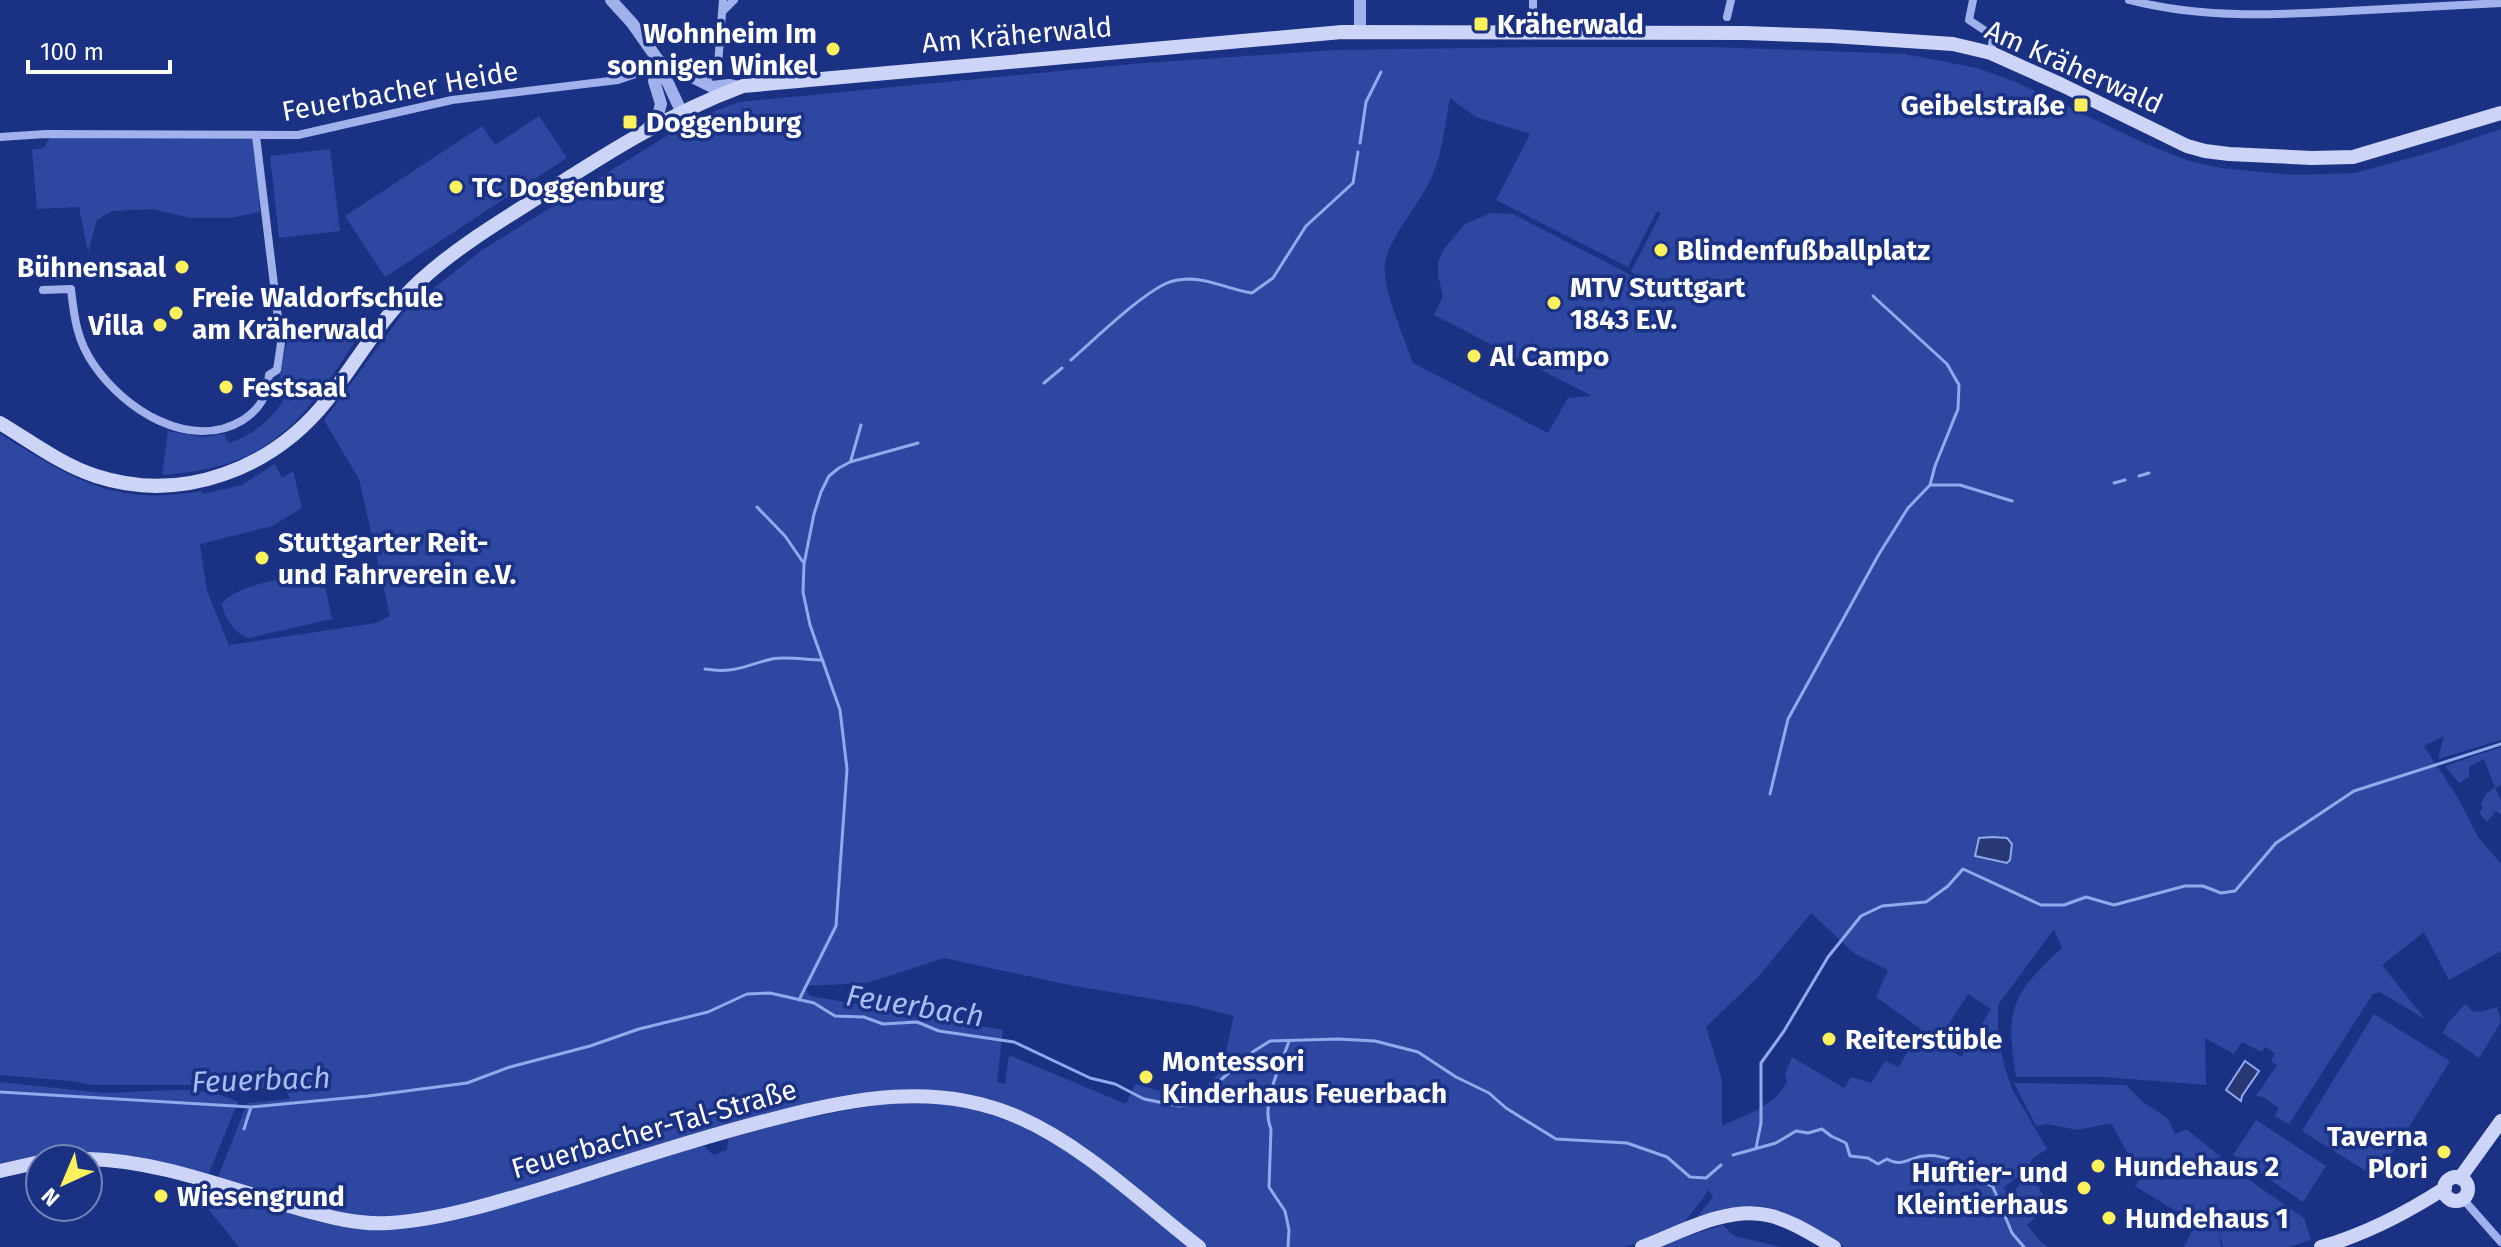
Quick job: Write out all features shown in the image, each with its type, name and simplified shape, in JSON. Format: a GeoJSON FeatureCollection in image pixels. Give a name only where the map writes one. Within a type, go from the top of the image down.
{"type":"FeatureCollection","features":[{"type":"Feature","properties":{"kind":"main road","name":"Am Kräherwald"},"geometry":{"type":"LineString","coordinates":[[0,423],[74,466],[121,483],[182,484],[238,470],[286,443],[313,417],[393,308],[447,258],[646,131],[681,111],[740,87],[1255,38],[1360,31],[1744,33],[1953,44],[1991,53],[2187,146],[2205,151],[2312,158],[2353,157],[2501,113]]}},
{"type":"Feature","properties":{"kind":"main road","name":"Feuerbacher-Tal-Straße"},"geometry":{"type":"LineString","coordinates":[[104,1160],[155,1168],[342,1220],[389,1223],[511,1198],[785,1115],[860,1099],[934,1095],[997,1108],[1039,1127],[1088,1158],[1199,1247]]}},
{"type":"Feature","properties":{"kind":"main road"},"geometry":{"type":"LineString","coordinates":[[2321,1247],[2354,1237],[2457,1190],[2501,1121]]}},
{"type":"Feature","properties":{"kind":"main road"},"geometry":{"type":"LineString","coordinates":[[2346,1247],[2376,1236],[2457,1190],[2501,1137]]}},
{"type":"Feature","properties":{"kind":"main road"},"geometry":{"type":"LineString","coordinates":[[0,1171],[24,1166]]}},
{"type":"Feature","properties":{"kind":"main road"},"geometry":{"type":"LineString","coordinates":[[1642,1247],[1726,1216],[1752,1213],[1780,1219],[1834,1247]]}},
{"type":"Feature","properties":{"kind":"street"},"geometry":{"type":"LineString","coordinates":[[611,0],[632,23],[658,64],[681,111]]}},
{"type":"Feature","properties":{"kind":"street"},"geometry":{"type":"LineString","coordinates":[[704,83],[718,65],[723,0]]}},
{"type":"Feature","properties":{"kind":"street"},"geometry":{"type":"LineString","coordinates":[[723,11],[734,0]]}},
{"type":"Feature","properties":{"kind":"street"},"geometry":{"type":"LineString","coordinates":[[1360,0],[1360,31]]}},
{"type":"Feature","properties":{"kind":"street"},"geometry":{"type":"LineString","coordinates":[[1533,0],[1533,33]]}},
{"type":"Feature","properties":{"kind":"street"},"geometry":{"type":"LineString","coordinates":[[1727,17],[1731,0]]}},
{"type":"Feature","properties":{"kind":"street"},"geometry":{"type":"LineString","coordinates":[[1973,0],[1969,20],[1993,36],[1991,53]]}},
{"type":"Feature","properties":{"kind":"street"},"geometry":{"type":"LineString","coordinates":[[2129,0],[2158,7],[2225,15],[2501,3]]}},
{"type":"Feature","properties":{"kind":"street"},"geometry":{"type":"LineString","coordinates":[[658,64],[716,87],[740,87]]}},
{"type":"Feature","properties":{"kind":"street"},"geometry":{"type":"LineString","coordinates":[[646,131],[658,115],[661,104],[654,81],[658,64]]}},
{"type":"Feature","properties":{"kind":"street","name":"Feuerbacher Heide"},"geometry":{"type":"LineString","coordinates":[[0,137],[44,134],[298,135],[421,106],[489,94],[618,80],[658,64]]}},
{"type":"Feature","properties":{"kind":"street"},"geometry":{"type":"LineString","coordinates":[[703,101],[708,94],[704,83]]}},
{"type":"Feature","properties":{"kind":"street"},"geometry":{"type":"LineString","coordinates":[[43,290],[71,289],[75,326],[89,358],[120,395],[143,411],[175,427],[192,431],[223,429],[249,416],[267,396],[269,375],[277,370],[281,343],[256,136]]}},
{"type":"Feature","properties":{"kind":"street"},"geometry":{"type":"LineString","coordinates":[[2457,1190],[2501,1242]]}},
{"type":"Feature","properties":{"kind":"shaded area"},"geometry":{"type":"Polygon","coordinates":[[[1713,47],[1905,54],[1977,68],[2016,82],[2189,161],[2221,168],[2294,175],[2355,173],[2501,129],[2501,740],[2438,759],[2444,736],[2424,746],[2458,798],[2478,837],[2501,864],[2501,951],[2449,980],[2424,932],[2382,965],[2425,1019],[2380,992],[2373,994],[2289,1124],[2275,1116],[2279,1108],[2256,1096],[2277,1065],[2271,1061],[2275,1053],[2265,1047],[2262,1052],[2242,1042],[2234,1054],[2205,1038],[2206,1085],[2104,1077],[2016,1077],[2012,1019],[2022,992],[2062,948],[2054,929],[1998,1005],[1998,1037],[2012,1089],[2047,1149],[2032,1159],[2029,1168],[2003,1188],[2011,1195],[2032,1170],[2049,1205],[2027,1225],[2049,1247],[1845,1247],[1806,1225],[1758,1205],[1692,1223],[1713,1197],[1709,1190],[1681,1227],[1625,1247],[1207,1247],[1046,1126],[1006,1105],[990,1099],[903,1091],[433,1212],[388,1219],[347,1217],[217,1180],[247,1103],[290,1099],[283,1083],[247,1093],[195,1085],[93,1085],[0,1075],[0,434],[72,476],[117,492],[170,495],[201,491],[203,494],[242,485],[275,464],[282,478],[293,471],[302,508],[272,526],[200,544],[207,591],[229,645],[376,623],[390,616],[359,479],[324,420],[403,313],[482,250],[696,118],[739,102],[1132,64],[1334,50],[1713,47]],[[1450,98],[1441,148],[1427,186],[1399,231],[1385,263],[1390,298],[1413,363],[1548,433],[1568,398],[1592,396],[1434,315],[1443,296],[1438,262],[1444,249],[1465,224],[1491,213],[1513,214],[1627,273],[1650,287],[1664,303],[1668,294],[1631,272],[1661,213],[1657,211],[1628,267],[1496,200],[1530,134],[1476,117],[1450,98]],[[1979,838],[1975,856],[2007,863],[2007,838],[1979,838]],[[1811,913],[1759,976],[1706,1027],[1722,1079],[1722,1126],[1759,1109],[1774,1098],[1787,1082],[1785,1074],[1792,1057],[1844,1088],[1851,1077],[1871,1083],[1885,1061],[1899,1067],[1921,1029],[1876,997],[1888,970],[1855,954],[1811,913]],[[944,958],[867,983],[804,986],[810,996],[1003,1030],[997,1082],[1005,1084],[1009,1055],[1126,1104],[1135,1084],[1192,1100],[1221,1071],[1234,1016],[944,958]],[[1968,994],[1937,1042],[1961,1057],[1991,1009],[1968,994]]]}},
{"type":"Feature","properties":{"kind":"shaded area","name":"TC Doggenburg"},"geometry":{"type":"Polygon","coordinates":[[[539,116],[567,158],[385,277],[345,216],[482,126],[495,145],[539,116]]]}},
{"type":"Feature","properties":{"kind":"shaded area"},"geometry":{"type":"Polygon","coordinates":[[[255,137],[260,212],[230,218],[190,218],[152,209],[112,211],[97,220],[88,252],[79,207],[37,209],[32,150],[43,148],[50,138],[255,137]]]}},
{"type":"Feature","properties":{"kind":"shaded area"},"geometry":{"type":"Polygon","coordinates":[[[330,149],[340,231],[279,238],[270,156],[330,149]]]}},
{"type":"Feature","properties":{"kind":"shaded area"},"geometry":{"type":"Polygon","coordinates":[[[365,326],[324,388],[292,425],[273,440],[229,463],[162,475],[168,431],[203,437],[224,434],[229,443],[250,434],[274,413],[292,386],[279,379],[289,333],[365,326]]]}},
{"type":"Feature","properties":{"kind":"shaded area"},"geometry":{"type":"Polygon","coordinates":[[[322,571],[332,619],[249,638],[231,625],[225,614],[222,604],[239,591],[322,571]]]}},
{"type":"Feature","properties":{"kind":"shaded area"},"geometry":{"type":"Polygon","coordinates":[[[2501,747],[2501,785],[2495,788],[2501,801],[2501,815],[2496,811],[2487,822],[2479,813],[2483,808],[2481,804],[2486,794],[2495,787],[2484,759],[2469,767],[2469,777],[2459,783],[2445,766],[2501,747]]]}},
{"type":"Feature","properties":{"kind":"shaded area"},"geometry":{"type":"Polygon","coordinates":[[[1979,838],[2007,838],[2012,844],[2007,863],[1975,856],[1979,838]]]}},
{"type":"Feature","properties":{"kind":"shaded area"},"geometry":{"type":"Polygon","coordinates":[[[2465,1004],[2472,1011],[2480,1012],[2497,1007],[2501,1022],[2479,1058],[2443,1033],[2465,1004]]]}},
{"type":"Feature","properties":{"kind":"shaded area"},"geometry":{"type":"Polygon","coordinates":[[[2374,1014],[2450,1061],[2377,1178],[2302,1131],[2374,1014]]]}},
{"type":"Feature","properties":{"kind":"shaded area"},"geometry":{"type":"Polygon","coordinates":[[[2245,1061],[2259,1071],[2241,1101],[2226,1090],[2245,1061]]]}},
{"type":"Feature","properties":{"kind":"shaded area"},"geometry":{"type":"Polygon","coordinates":[[[0,1082],[110,1093],[185,1090],[221,1095],[238,1102],[208,1175],[132,1156],[104,1154],[104,1143],[24,1143],[24,1159],[0,1163],[0,1082]]]}},
{"type":"Feature","properties":{"kind":"shaded area"},"geometry":{"type":"Polygon","coordinates":[[[2014,1083],[2126,1085],[2168,1119],[2175,1134],[2186,1129],[2304,1218],[2311,1240],[2288,1247],[2223,1247],[2219,1231],[2221,1247],[2184,1247],[2192,1231],[2200,1226],[2135,1186],[2149,1167],[2127,1152],[2111,1123],[2077,1130],[2047,1124],[2036,1126],[2014,1083]]]}},
{"type":"Feature","properties":{"kind":"shaded area"},"geometry":{"type":"Polygon","coordinates":[[[907,1099],[986,1112],[1040,1136],[1094,1170],[1192,1247],[239,1247],[205,1205],[218,1193],[345,1227],[388,1228],[698,1145],[714,1155],[727,1150],[729,1136],[907,1099]]]}},
{"type":"Feature","properties":{"kind":"shaded area"},"geometry":{"type":"Polygon","coordinates":[[[2256,1120],[2326,1166],[2303,1202],[2233,1155],[2256,1120]]]}},
{"type":"Feature","properties":{"kind":"shaded area"},"geometry":{"type":"Polygon","coordinates":[[[1723,1225],[1734,1236],[1781,1247],[1654,1247],[1723,1225]]]}},
{"type":"Feature","properties":{"kind":"waterway"},"geometry":{"type":"LineString","coordinates":[[1360,143],[1366,102],[1381,72]]}},
{"type":"Feature","properties":{"kind":"waterway"},"geometry":{"type":"LineString","coordinates":[[1071,360],[1131,307],[1167,283],[1192,279],[1252,293],[1273,278],[1306,226],[1353,183],[1358,152]]}},
{"type":"Feature","properties":{"kind":"waterway"},"geometry":{"type":"LineString","coordinates":[[1770,794],[1788,719],[1879,554],[1908,508],[1930,485],[1958,409],[1959,385],[1947,364],[1873,296]]}},
{"type":"Feature","properties":{"kind":"waterway"},"geometry":{"type":"LineString","coordinates":[[1044,383],[1062,368]]}},
{"type":"Feature","properties":{"kind":"waterway"},"geometry":{"type":"LineString","coordinates":[[851,460],[861,425]]}},
{"type":"Feature","properties":{"kind":"waterway"},"geometry":{"type":"LineString","coordinates":[[799,1000],[836,926],[847,769],[840,710],[810,625],[803,592],[804,564],[814,514],[829,476],[839,468],[850,462],[918,443]]}},
{"type":"Feature","properties":{"kind":"waterway"},"geometry":{"type":"LineString","coordinates":[[2139,476],[2149,473]]}},
{"type":"Feature","properties":{"kind":"waterway"},"geometry":{"type":"LineString","coordinates":[[2114,483],[2125,480]]}},
{"type":"Feature","properties":{"kind":"waterway"},"geometry":{"type":"LineString","coordinates":[[1931,485],[1960,485],[2012,501]]}},
{"type":"Feature","properties":{"kind":"waterway"},"geometry":{"type":"LineString","coordinates":[[757,507],[785,536],[803,562]]}},
{"type":"Feature","properties":{"kind":"waterway"},"geometry":{"type":"LineString","coordinates":[[705,669],[732,670],[778,658],[823,660]]}},
{"type":"Feature","properties":{"kind":"waterway"},"geometry":{"type":"LineString","coordinates":[[1756,1148],[1761,1123],[1761,1063],[1828,957],[1861,916],[1882,906],[1926,902],[1948,886],[1963,869],[2041,905],[2064,905],[2086,897],[2114,905],[2185,886],[2203,886],[2221,893],[2235,891],[2276,843],[2354,791],[2501,744]]}},
{"type":"Feature","properties":{"kind":"waterway","name":"Feuerbach"},"geometry":{"type":"LineString","coordinates":[[0,1092],[251,1107],[368,1096],[467,1083],[510,1067],[708,1012],[747,994],[770,993],[814,1003],[835,1016],[864,1017],[883,1024],[917,1022],[939,1031],[1014,1042],[1090,1078],[1115,1084],[1144,1099],[1179,1106],[1193,1104],[1270,1041],[1375,1041],[1418,1052],[1456,1077],[1489,1093],[1506,1108],[1556,1139],[1627,1143],[1667,1157],[1690,1177],[1706,1178],[1721,1165]]}},
{"type":"Feature","properties":{"kind":"waterway"},"geometry":{"type":"LineString","coordinates":[[1288,1247],[1289,1230],[1285,1211],[1269,1187],[1271,1129],[1268,1108],[1289,1041]]}},
{"type":"Feature","properties":{"kind":"waterway"},"geometry":{"type":"LineString","coordinates":[[244,1129],[251,1107]]}},
{"type":"Feature","properties":{"kind":"waterway"},"geometry":{"type":"LineString","coordinates":[[1733,1155],[1776,1143],[1796,1131],[1808,1133],[1822,1129],[1846,1143],[1850,1156],[1868,1158],[1878,1164],[1887,1159],[1902,1162],[1928,1156],[1956,1161],[1966,1172],[1993,1187],[2012,1233],[2024,1247]]}},
{"type":"Feature","properties":{"kind":"place","name":"Kräherwald"},"geometry":{"type":"Point","coordinates":[1481,24]}},
{"type":"Feature","properties":{"kind":"place","name":"Wohnheim Im sonnigen Winkel"},"geometry":{"type":"Point","coordinates":[833,49]}},
{"type":"Feature","properties":{"kind":"place","name":"Geibelstraße"},"geometry":{"type":"Point","coordinates":[2081,105]}},
{"type":"Feature","properties":{"kind":"place","name":"Doggenburg"},"geometry":{"type":"Point","coordinates":[630,122]}},
{"type":"Feature","properties":{"kind":"place","name":"TC Doggenburg"},"geometry":{"type":"Point","coordinates":[456,187]}},
{"type":"Feature","properties":{"kind":"place","name":"Blindenfußballplatz"},"geometry":{"type":"Point","coordinates":[1661,250]}},
{"type":"Feature","properties":{"kind":"place","name":"Bühnensaal"},"geometry":{"type":"Point","coordinates":[182,267]}},
{"type":"Feature","properties":{"kind":"place","name":"MTV Stuttgart 1843 E.V."},"geometry":{"type":"Point","coordinates":[1554,303]}},
{"type":"Feature","properties":{"kind":"place","name":"Freie Waldorfschule am Kräherwald"},"geometry":{"type":"Point","coordinates":[176,313]}},
{"type":"Feature","properties":{"kind":"place","name":"Villa"},"geometry":{"type":"Point","coordinates":[160,325]}},
{"type":"Feature","properties":{"kind":"place","name":"Al Campo"},"geometry":{"type":"Point","coordinates":[1474,356]}},
{"type":"Feature","properties":{"kind":"place","name":"Festsaal"},"geometry":{"type":"Point","coordinates":[226,387]}},
{"type":"Feature","properties":{"kind":"place","name":"Stuttgarter Reit- und Fahrverein e.V."},"geometry":{"type":"Point","coordinates":[262,558]}},
{"type":"Feature","properties":{"kind":"place","name":"Reiterstüble"},"geometry":{"type":"Point","coordinates":[1829,1039]}},
{"type":"Feature","properties":{"kind":"place","name":"Montessori Kinderhaus Feuerbach"},"geometry":{"type":"Point","coordinates":[1146,1077]}},
{"type":"Feature","properties":{"kind":"place","name":"Taverna Plori"},"geometry":{"type":"Point","coordinates":[2444,1152]}},
{"type":"Feature","properties":{"kind":"place","name":"Hundehaus 2"},"geometry":{"type":"Point","coordinates":[2098,1166]}},
{"type":"Feature","properties":{"kind":"place","name":"Huftier- und Kleintierhaus"},"geometry":{"type":"Point","coordinates":[2084,1188]}},
{"type":"Feature","properties":{"kind":"place","name":"Wiesengrund"},"geometry":{"type":"Point","coordinates":[161,1196]}},
{"type":"Feature","properties":{"kind":"place","name":"Hundehaus 1"},"geometry":{"type":"Point","coordinates":[2109,1218]}}]}
